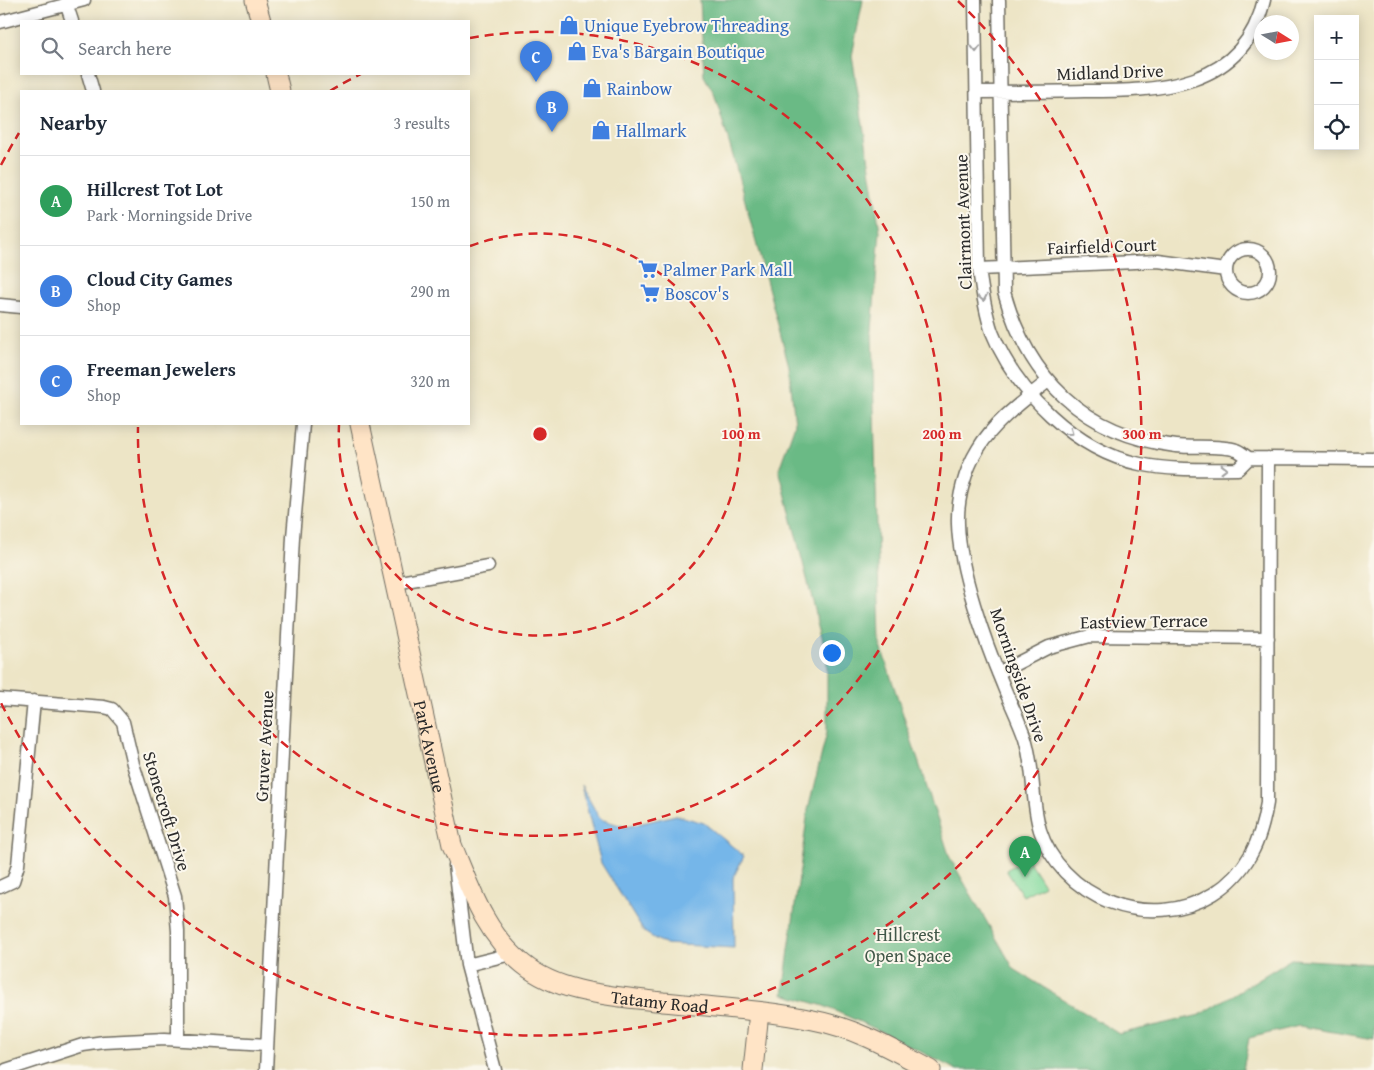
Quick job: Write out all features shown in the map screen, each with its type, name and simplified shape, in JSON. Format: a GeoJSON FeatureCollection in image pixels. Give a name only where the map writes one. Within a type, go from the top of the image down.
{"type":"FeatureCollection","features":[{"type":"Feature","properties":{"kind":"main road"},"geometry":{"type":"LineString","coordinates":[[255,0],[262,20]]}},
{"type":"Feature","properties":{"kind":"main road"},"geometry":{"type":"LineString","coordinates":[[276,75],[280,90]]}},
{"type":"Feature","properties":{"kind":"main road","name":"Park Avenue"},"geometry":{"type":"LineString","coordinates":[[360,425],[452,845]]}},
{"type":"Feature","properties":{"kind":"main road","name":"Tatamy Road"},"geometry":{"type":"LineString","coordinates":[[452,845],[479,911],[512,954],[524,966],[555,983],[600,995],[759,1012],[812,1020],[842,1027],[931,1070]]}},
{"type":"Feature","properties":{"kind":"main road"},"geometry":{"type":"LineString","coordinates":[[753,1070],[759,1012]]}},
{"type":"Feature","properties":{"kind":"street"},"geometry":{"type":"LineString","coordinates":[[0,22],[66,3],[84,0]]}},
{"type":"Feature","properties":{"kind":"street","name":"Clairmont Avenue"},"geometry":{"type":"LineString","coordinates":[[975,0],[979,269],[983,300],[1000,351],[1032,394],[1064,428],[1083,442],[1122,460],[1170,468],[1238,469],[1249,458]]}},
{"type":"Feature","properties":{"kind":"street","name":"Clairmont Avenue"},"geometry":{"type":"LineString","coordinates":[[999,0],[1004,292],[1014,323],[1030,356],[1048,380],[1082,412],[1124,434],[1177,446],[1236,450],[1249,458],[1374,459]]}},
{"type":"Feature","properties":{"kind":"street","name":"Midland Drive"},"geometry":{"type":"LineString","coordinates":[[977,92],[1141,91],[1190,82],[1206,75],[1231,57],[1251,32],[1264,0]]}},
{"type":"Feature","properties":{"kind":"street"},"geometry":{"type":"LineString","coordinates":[[66,3],[72,20]]}},
{"type":"Feature","properties":{"kind":"street"},"geometry":{"type":"LineString","coordinates":[[88,75],[93,90]]}},
{"type":"Feature","properties":{"kind":"street","name":"Fairfield Court"},"geometry":{"type":"LineString","coordinates":[[979,269],[1158,261],[1226,270]]}},
{"type":"Feature","properties":{"kind":"street"},"geometry":{"type":"LineString","coordinates":[[0,305],[20,306]]}},
{"type":"Feature","properties":{"kind":"street","name":"Morningside Drive"},"geometry":{"type":"LineString","coordinates":[[1048,380],[1000,422],[979,448],[968,470],[958,513],[962,558],[998,673],[1026,741],[1036,818],[1045,844],[1053,857],[1078,883],[1111,904],[1129,909],[1170,910],[1196,902],[1232,878],[1250,855],[1261,831],[1267,803],[1268,458]]}},
{"type":"Feature","properties":{"kind":"street","name":"Gruver Avenue"},"geometry":{"type":"LineString","coordinates":[[266,1070],[293,537],[303,425]]}},
{"type":"Feature","properties":{"kind":"street"},"geometry":{"type":"LineString","coordinates":[[395,583],[488,566]]}},
{"type":"Feature","properties":{"kind":"street","name":"Eastview Terrace"},"geometry":{"type":"LineString","coordinates":[[998,673],[1049,647],[1090,636],[1268,638]]}},
{"type":"Feature","properties":{"kind":"street","name":"Stonecroft Drive"},"geometry":{"type":"LineString","coordinates":[[0,699],[104,707],[112,709],[122,722],[133,764],[175,896],[178,931],[178,1040]]}},
{"type":"Feature","properties":{"kind":"street"},"geometry":{"type":"LineString","coordinates":[[0,887],[12,881],[18,865],[34,701]]}},
{"type":"Feature","properties":{"kind":"street","name":"Park Avenue"},"geometry":{"type":"LineString","coordinates":[[452,845],[467,965],[494,1070]]}},
{"type":"Feature","properties":{"kind":"street"},"geometry":{"type":"LineString","coordinates":[[467,965],[512,954]]}},
{"type":"Feature","properties":{"kind":"street"},"geometry":{"type":"LineString","coordinates":[[6,1070],[83,1045],[104,1042],[178,1040],[267,1045]]}},
{"type":"Feature","properties":{"kind":"green space","name":"Hillcrest Open Space"},"geometry":{"type":"Polygon","coordinates":[[[700,0],[863,0],[852,56],[880,231],[872,330],[880,644],[950,858],[1014,969],[1119,1034],[1200,1015],[1291,959],[1374,964],[1374,1039],[1299,1026],[1249,1038],[1243,1070],[957,1070],[876,1029],[824,1006],[783,994],[808,810],[827,732],[827,657],[779,469],[795,424],[789,366],[733,156],[714,93],[704,76],[700,0]]]}},
{"type":"Feature","properties":{"kind":"green space"},"geometry":{"type":"Polygon","coordinates":[[[1027,858],[1044,885],[1023,896],[1006,870],[1027,858]]]}},
{"type":"Feature","properties":{"kind":"water"},"geometry":{"type":"Polygon","coordinates":[[[581,785],[600,819],[626,827],[676,815],[704,823],[744,856],[733,878],[734,948],[664,944],[644,932],[601,863],[581,785]]]}},
{"type":"Feature","properties":{"kind":"place","name":"Unique Eyebrow Threading"},"geometry":{"type":"Point","coordinates":[569,25]}},
{"type":"Feature","properties":{"kind":"place","name":"Eva's Bargain Boutique"},"geometry":{"type":"Point","coordinates":[577,51]}},
{"type":"Feature","properties":{"kind":"place","name":"Freeman Jewelers"},"geometry":{"type":"Point","coordinates":[536,82]}},
{"type":"Feature","properties":{"kind":"place","name":"Rainbow"},"geometry":{"type":"Point","coordinates":[592,88]}},
{"type":"Feature","properties":{"kind":"place","name":"Hallmark"},"geometry":{"type":"Point","coordinates":[601,130]}},
{"type":"Feature","properties":{"kind":"place","name":"Cloud City Games"},"geometry":{"type":"Point","coordinates":[552,132]}},
{"type":"Feature","properties":{"kind":"place","name":"Palmer Park Mall"},"geometry":{"type":"Point","coordinates":[648,269]}},
{"type":"Feature","properties":{"kind":"place","name":"Boscov's"},"geometry":{"type":"Point","coordinates":[650,293]}},
{"type":"Feature","properties":{"kind":"place","name":"Hillcrest Tot Lot"},"geometry":{"type":"Point","coordinates":[1025,877]}}]}
